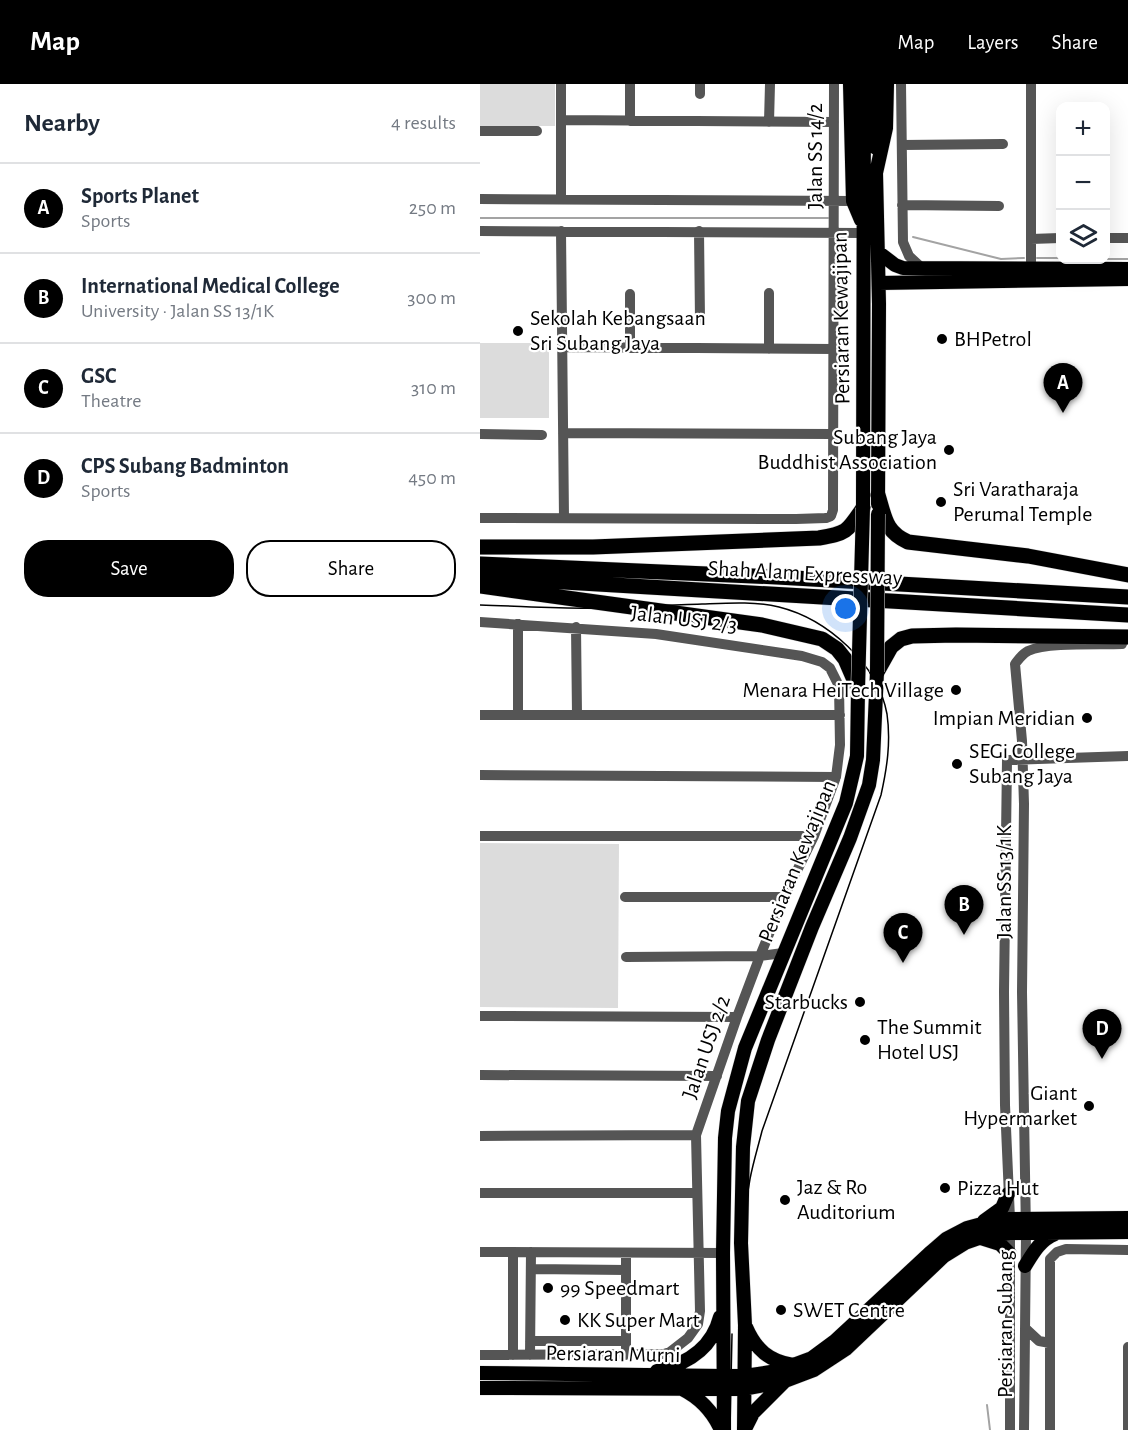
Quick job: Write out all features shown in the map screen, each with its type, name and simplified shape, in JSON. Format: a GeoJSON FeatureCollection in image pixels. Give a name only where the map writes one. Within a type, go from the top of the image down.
{"type":"FeatureCollection","features":[{"type":"Feature","properties":{"kind":"highway"},"geometry":{"type":"LineString","coordinates":[[878,495],[889,528],[898,538],[908,542],[1028,556],[1128,575]]}},
{"type":"Feature","properties":{"kind":"highway"},"geometry":{"type":"LineString","coordinates":[[480,547],[593,547],[819,538],[840,535],[848,530],[863,508]]}},
{"type":"Feature","properties":{"kind":"highway","name":"Shah Alam Expressway"},"geometry":{"type":"LineString","coordinates":[[480,564],[777,577],[1128,597]]}},
{"type":"Feature","properties":{"kind":"highway","name":"Shah Alam Expressway"},"geometry":{"type":"LineString","coordinates":[[480,577],[1128,615]]}},
{"type":"Feature","properties":{"kind":"highway"},"geometry":{"type":"LineString","coordinates":[[480,586],[762,624],[822,639],[837,649],[845,659],[858,689]]}},
{"type":"Feature","properties":{"kind":"highway"},"geometry":{"type":"LineString","coordinates":[[877,672],[891,647],[901,639],[912,636],[1128,637]]}},
{"type":"Feature","properties":{"kind":"main road","name":"Persiaran Kewajipan"},"geometry":{"type":"LineString","coordinates":[[723,1430],[723,1253],[725,1138],[728,1111],[745,1048],[846,803],[857,756],[863,508],[863,230],[853,201],[850,84]]}},
{"type":"Feature","properties":{"kind":"main road"},"geometry":{"type":"LineString","coordinates":[[863,230],[864,84]]}},
{"type":"Feature","properties":{"kind":"main road"},"geometry":{"type":"LineString","coordinates":[[876,84],[876,172]]}},
{"type":"Feature","properties":{"kind":"main road","name":"Persiaran Kewajipan"},"geometry":{"type":"LineString","coordinates":[[745,1430],[745,1325],[741,1243],[742,1147],[748,1101],[768,1040],[850,838],[869,785],[874,738],[877,672],[879,283],[876,172],[886,128],[887,84]]}},
{"type":"Feature","properties":{"kind":"main road"},"geometry":{"type":"LineString","coordinates":[[878,252],[903,268],[1128,269]]}},
{"type":"Feature","properties":{"kind":"main road"},"geometry":{"type":"LineString","coordinates":[[879,283],[1128,279]]}},
{"type":"Feature","properties":{"kind":"main road"},"geometry":{"type":"LineString","coordinates":[[744,1382],[784,1381],[814,1370],[846,1349],[944,1256],[1002,1208],[1008,1194]]}},
{"type":"Feature","properties":{"kind":"main road"},"geometry":{"type":"LineString","coordinates":[[744,1382],[795,1366],[812,1358],[835,1341],[946,1239],[1010,1226],[1128,1218]]}},
{"type":"Feature","properties":{"kind":"main road"},"geometry":{"type":"LineString","coordinates":[[1025,1226],[1060,1233],[1128,1232]]}},
{"type":"Feature","properties":{"kind":"main road"},"geometry":{"type":"LineString","coordinates":[[977,1231],[1000,1244],[1010,1254]]}},
{"type":"Feature","properties":{"kind":"main road"},"geometry":{"type":"LineString","coordinates":[[1025,1266],[1045,1239],[1060,1233]]}},
{"type":"Feature","properties":{"kind":"main road"},"geometry":{"type":"LineString","coordinates":[[637,1376],[682,1363],[702,1350],[714,1334],[724,1305]]}},
{"type":"Feature","properties":{"kind":"main road"},"geometry":{"type":"LineString","coordinates":[[745,1325],[756,1346],[768,1358],[795,1366]]}},
{"type":"Feature","properties":{"kind":"main road","name":"Persiaran Murni"},"geometry":{"type":"LineString","coordinates":[[480,1373],[637,1376],[744,1382]]}},
{"type":"Feature","properties":{"kind":"main road"},"geometry":{"type":"LineString","coordinates":[[745,1430],[753,1413],[784,1381]]}},
{"type":"Feature","properties":{"kind":"main road","name":"Persiaran Murni"},"geometry":{"type":"LineString","coordinates":[[480,1388],[681,1389],[724,1382]]}},
{"type":"Feature","properties":{"kind":"main road"},"geometry":{"type":"LineString","coordinates":[[681,1389],[700,1401],[723,1430]]}},
{"type":"Feature","properties":{"kind":"street"},"geometry":{"type":"LineString","coordinates":[[561,84],[561,200]]}},
{"type":"Feature","properties":{"kind":"street"},"geometry":{"type":"LineString","coordinates":[[630,84],[630,121]]}},
{"type":"Feature","properties":{"kind":"street"},"geometry":{"type":"LineString","coordinates":[[769,122],[770,84]]}},
{"type":"Feature","properties":{"kind":"street","name":"Jalan SS 14/2"},"geometry":{"type":"LineString","coordinates":[[564,518],[796,519],[831,516],[834,434],[834,84]]}},
{"type":"Feature","properties":{"kind":"street"},"geometry":{"type":"LineString","coordinates":[[886,128],[901,84]]}},
{"type":"Feature","properties":{"kind":"street"},"geometry":{"type":"LineString","coordinates":[[901,84],[902,232],[906,250],[923,269]]}},
{"type":"Feature","properties":{"kind":"street"},"geometry":{"type":"LineString","coordinates":[[1030,268],[1031,84]]}},
{"type":"Feature","properties":{"kind":"street"},"geometry":{"type":"LineString","coordinates":[[561,120],[834,122]]}},
{"type":"Feature","properties":{"kind":"street"},"geometry":{"type":"LineString","coordinates":[[480,131],[537,131]]}},
{"type":"Feature","properties":{"kind":"street"},"geometry":{"type":"LineString","coordinates":[[902,145],[1003,144]]}},
{"type":"Feature","properties":{"kind":"street"},"geometry":{"type":"LineString","coordinates":[[480,199],[853,201]]}},
{"type":"Feature","properties":{"kind":"street"},"geometry":{"type":"LineString","coordinates":[[902,206],[999,206]]}},
{"type":"Feature","properties":{"kind":"street"},"geometry":{"type":"LineString","coordinates":[[480,231],[834,232],[863,230]]}},
{"type":"Feature","properties":{"kind":"street"},"geometry":{"type":"LineString","coordinates":[[480,518],[564,518],[561,231]]}},
{"type":"Feature","properties":{"kind":"street"},"geometry":{"type":"LineString","coordinates":[[699,231],[700,320]]}},
{"type":"Feature","properties":{"kind":"street"},"geometry":{"type":"LineString","coordinates":[[1031,238],[1056,238]]}},
{"type":"Feature","properties":{"kind":"street"},"geometry":{"type":"LineString","coordinates":[[1110,238],[1128,238]]}},
{"type":"Feature","properties":{"kind":"street"},"geometry":{"type":"LineString","coordinates":[[768,293],[769,348]]}},
{"type":"Feature","properties":{"kind":"street"},"geometry":{"type":"LineString","coordinates":[[630,294],[630,348]]}},
{"type":"Feature","properties":{"kind":"street"},"geometry":{"type":"LineString","coordinates":[[562,347],[834,349]]}},
{"type":"Feature","properties":{"kind":"street"},"geometry":{"type":"LineString","coordinates":[[563,433],[834,434]]}},
{"type":"Feature","properties":{"kind":"street"},"geometry":{"type":"LineString","coordinates":[[480,434],[542,435]]}},
{"type":"Feature","properties":{"kind":"street","name":"Jalan USJ 2/3"},"geometry":{"type":"LineString","coordinates":[[480,622],[656,634],[802,656],[822,662],[837,678],[840,715]]}},
{"type":"Feature","properties":{"kind":"street"},"geometry":{"type":"LineString","coordinates":[[518,624],[518,715]]}},
{"type":"Feature","properties":{"kind":"street"},"geometry":{"type":"LineString","coordinates":[[576,627],[577,715]]}},
{"type":"Feature","properties":{"kind":"street","name":"Jalan SS 13/1K"},"geometry":{"type":"LineString","coordinates":[[1025,1226],[1022,992],[1023,760],[1015,664],[1029,651],[1045,647],[1128,643]]}},
{"type":"Feature","properties":{"kind":"street"},"geometry":{"type":"LineString","coordinates":[[480,715],[840,715]]}},
{"type":"Feature","properties":{"kind":"street","name":"Jalan USJ 2/2"},"geometry":{"type":"LineString","coordinates":[[480,1354],[664,1354],[688,1338],[698,1324],[700,1253],[696,1135],[736,1017],[784,897],[814,836],[836,777],[840,715]]}},
{"type":"Feature","properties":{"kind":"street"},"geometry":{"type":"LineString","coordinates":[[1023,760],[1128,756]]}},
{"type":"Feature","properties":{"kind":"street","name":"Jalan SS 13/1K"},"geometry":{"type":"LineString","coordinates":[[1010,1226],[1005,1105],[1004,992],[1007,760],[1023,760]]}},
{"type":"Feature","properties":{"kind":"street"},"geometry":{"type":"LineString","coordinates":[[480,775],[836,777]]}},
{"type":"Feature","properties":{"kind":"street"},"geometry":{"type":"LineString","coordinates":[[480,836],[814,836]]}},
{"type":"Feature","properties":{"kind":"street"},"geometry":{"type":"LineString","coordinates":[[1006,864],[1024,864]]}},
{"type":"Feature","properties":{"kind":"street"},"geometry":{"type":"LineString","coordinates":[[625,897],[784,897]]}},
{"type":"Feature","properties":{"kind":"street"},"geometry":{"type":"LineString","coordinates":[[626,957],[760,956],[783,953]]}},
{"type":"Feature","properties":{"kind":"street"},"geometry":{"type":"LineString","coordinates":[[480,1016],[736,1017]]}},
{"type":"Feature","properties":{"kind":"street"},"geometry":{"type":"LineString","coordinates":[[480,1075],[717,1076]]}},
{"type":"Feature","properties":{"kind":"street"},"geometry":{"type":"LineString","coordinates":[[480,1136],[696,1135]]}},
{"type":"Feature","properties":{"kind":"street"},"geometry":{"type":"LineString","coordinates":[[480,1193],[697,1193]]}},
{"type":"Feature","properties":{"kind":"street","name":"Persiaran Subang"},"geometry":{"type":"LineString","coordinates":[[1010,1226],[1010,1430]]}},
{"type":"Feature","properties":{"kind":"street","name":"Persiaran Subang"},"geometry":{"type":"LineString","coordinates":[[1024,1430],[1025,1226]]}},
{"type":"Feature","properties":{"kind":"street"},"geometry":{"type":"LineString","coordinates":[[1050,1430],[1050,1265],[1053,1255],[1066,1250],[1128,1250]]}},
{"type":"Feature","properties":{"kind":"street"},"geometry":{"type":"LineString","coordinates":[[480,1252],[723,1253]]}},
{"type":"Feature","properties":{"kind":"street"},"geometry":{"type":"LineString","coordinates":[[513,1252],[513,1354]]}},
{"type":"Feature","properties":{"kind":"street"},"geometry":{"type":"LineString","coordinates":[[530,1354],[531,1252]]}},
{"type":"Feature","properties":{"kind":"street"},"geometry":{"type":"LineString","coordinates":[[626,1252],[626,1354]]}},
{"type":"Feature","properties":{"kind":"street"},"geometry":{"type":"LineString","coordinates":[[531,1269],[626,1269]]}},
{"type":"Feature","properties":{"kind":"street"},"geometry":{"type":"LineString","coordinates":[[1025,1328],[1039,1341],[1050,1343]]}},
{"type":"Feature","properties":{"kind":"street"},"geometry":{"type":"LineString","coordinates":[[530,1341],[626,1341]]}},
{"type":"Feature","properties":{"kind":"street"},"geometry":{"type":"LineString","coordinates":[[1025,1354],[1050,1343]]}},
{"type":"Feature","properties":{"kind":"street"},"geometry":{"type":"LineString","coordinates":[[1128,1347],[1128,1430]]}},
{"type":"Feature","properties":{"kind":"street"},"geometry":{"type":"LineString","coordinates":[[574,1354],[574,1374]]}},
{"type":"Feature","properties":{"kind":"shaded area"},"geometry":{"type":"Polygon","coordinates":[[[480,84],[555,84],[555,126],[480,126],[480,84]]]}},
{"type":"Feature","properties":{"kind":"shaded area"},"geometry":{"type":"Polygon","coordinates":[[[480,343],[549,343],[549,418],[480,418],[480,343]]]}},
{"type":"Feature","properties":{"kind":"shaded area"},"geometry":{"type":"Polygon","coordinates":[[[480,843],[619,844],[618,1008],[480,1007],[480,843]]]}},
{"type":"Feature","properties":{"kind":"waterway"},"geometry":{"type":"LineString","coordinates":[[480,218],[828,218]]}},
{"type":"Feature","properties":{"kind":"waterway"},"geometry":{"type":"LineString","coordinates":[[913,237],[1001,259],[1024,258]]}},
{"type":"Feature","properties":{"kind":"waterway"},"geometry":{"type":"LineString","coordinates":[[1037,258],[1056,258]]}},
{"type":"Feature","properties":{"kind":"waterway"},"geometry":{"type":"LineString","coordinates":[[1110,259],[1128,259]]}},
{"type":"Feature","properties":{"kind":"waterway"},"geometry":{"type":"LineString","coordinates":[[987,1405],[990,1430]]}},
{"type":"Feature","properties":{"kind":"tram line"},"geometry":{"type":"LineString","coordinates":[[480,605],[588,608],[741,603],[779,607],[815,622],[848,646],[862,661],[882,696],[889,735],[887,765],[881,795],[762,1131],[750,1179],[740,1273],[741,1430]]}},
{"type":"Feature","properties":{"kind":"tram line"},"geometry":{"type":"LineString","coordinates":[[730,1430],[732,1334]]}},
{"type":"Feature","properties":{"kind":"place","name":"Sekolah Kebangsaan Sri Subang Jaya"},"geometry":{"type":"Point","coordinates":[518,331]}},
{"type":"Feature","properties":{"kind":"place","name":"BHPetrol"},"geometry":{"type":"Point","coordinates":[942,339]}},
{"type":"Feature","properties":{"kind":"place","name":"Sports Planet"},"geometry":{"type":"Point","coordinates":[1063,413]}},
{"type":"Feature","properties":{"kind":"place","name":"Subang Jaya Buddhist Association"},"geometry":{"type":"Point","coordinates":[949,450]}},
{"type":"Feature","properties":{"kind":"place","name":"Sri Varatharaja Perumal Temple"},"geometry":{"type":"Point","coordinates":[941,502]}},
{"type":"Feature","properties":{"kind":"place","name":"Menara HeiTech Village"},"geometry":{"type":"Point","coordinates":[956,690]}},
{"type":"Feature","properties":{"kind":"place","name":"Impian Meridian"},"geometry":{"type":"Point","coordinates":[1087,718]}},
{"type":"Feature","properties":{"kind":"place","name":"SEGi College Subang Jaya"},"geometry":{"type":"Point","coordinates":[957,764]}},
{"type":"Feature","properties":{"kind":"place","name":"International Medical College"},"geometry":{"type":"Point","coordinates":[964,935]}},
{"type":"Feature","properties":{"kind":"place","name":"GSC"},"geometry":{"type":"Point","coordinates":[903,963]}},
{"type":"Feature","properties":{"kind":"place","name":"Starbucks"},"geometry":{"type":"Point","coordinates":[860,1002]}},
{"type":"Feature","properties":{"kind":"place","name":"The Summit Hotel USJ"},"geometry":{"type":"Point","coordinates":[865,1040]}},
{"type":"Feature","properties":{"kind":"place","name":"CPS Subang Badminton"},"geometry":{"type":"Point","coordinates":[1102,1059]}},
{"type":"Feature","properties":{"kind":"place","name":"Giant Hypermarket"},"geometry":{"type":"Point","coordinates":[1089,1106]}},
{"type":"Feature","properties":{"kind":"place","name":"Pizza Hut"},"geometry":{"type":"Point","coordinates":[945,1188]}},
{"type":"Feature","properties":{"kind":"place","name":"Jaz & Ro Auditorium"},"geometry":{"type":"Point","coordinates":[785,1200]}},
{"type":"Feature","properties":{"kind":"place","name":"99 Speedmart"},"geometry":{"type":"Point","coordinates":[548,1288]}},
{"type":"Feature","properties":{"kind":"place","name":"SWET Centre"},"geometry":{"type":"Point","coordinates":[781,1310]}},
{"type":"Feature","properties":{"kind":"place","name":"KK Super Mart"},"geometry":{"type":"Point","coordinates":[565,1320]}}]}
